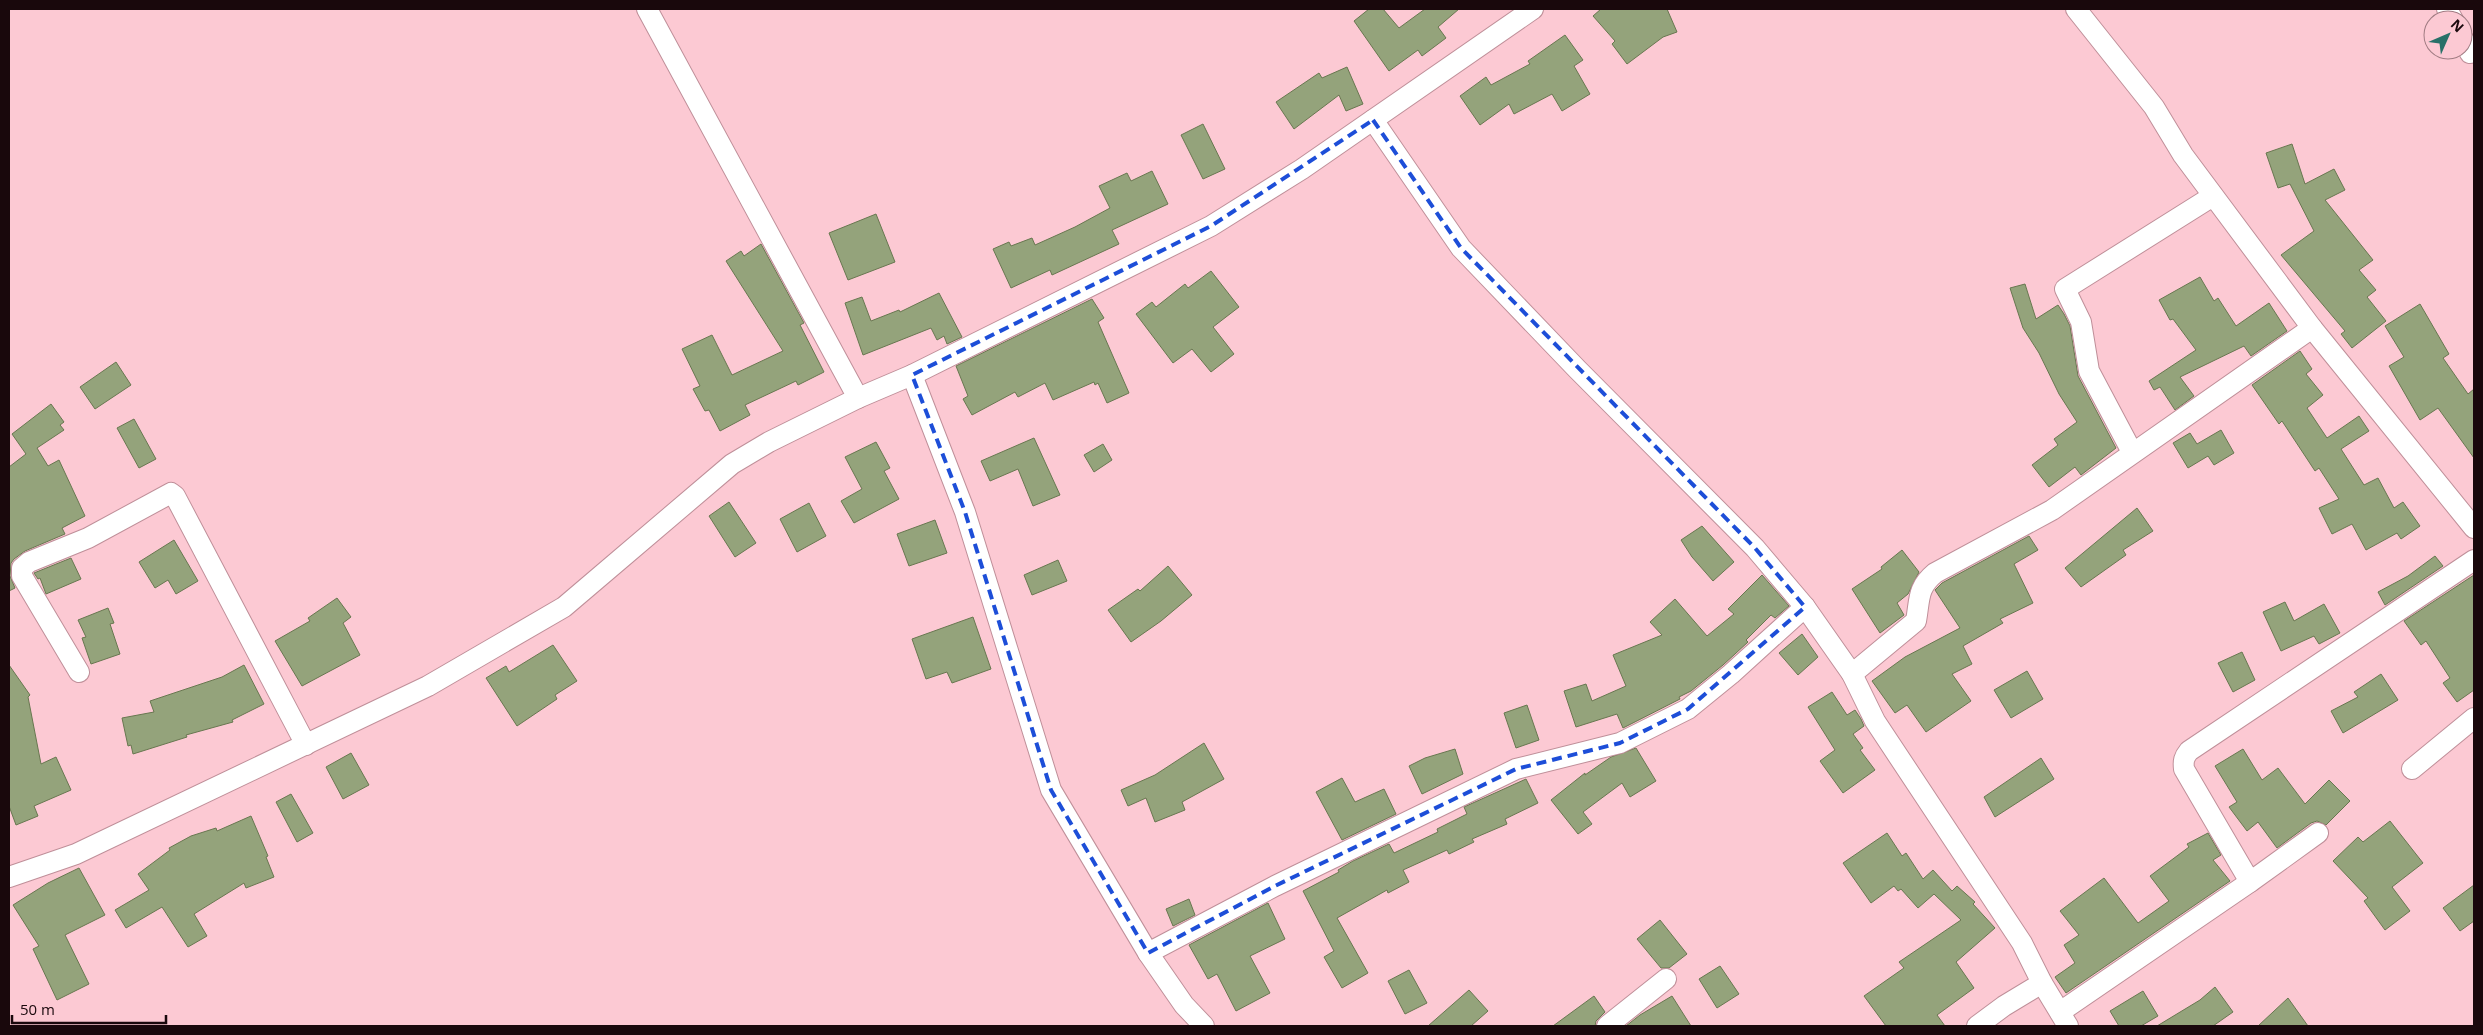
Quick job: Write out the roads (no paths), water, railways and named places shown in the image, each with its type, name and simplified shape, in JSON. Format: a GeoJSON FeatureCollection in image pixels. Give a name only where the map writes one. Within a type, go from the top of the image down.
{"type":"FeatureCollection","features":[{"type":"Feature","properties":{"kind":"street"},"geometry":{"type":"LineString","coordinates":[[647,9],[858,398]]}},
{"type":"Feature","properties":{"kind":"street"},"geometry":{"type":"LineString","coordinates":[[9,876],[76,854],[428,686],[564,606],[732,464],[769,442],[858,398],[912,376],[1211,226],[1302,169],[1533,9]]}},
{"type":"Feature","properties":{"kind":"street"},"geometry":{"type":"LineString","coordinates":[[2076,9],[2154,107],[2183,155],[2312,328],[2474,528]]}},
{"type":"Feature","properties":{"kind":"street"},"geometry":{"type":"LineString","coordinates":[[1373,120],[1461,248],[1577,370],[1755,548],[1805,607],[1852,674],[1875,721],[2022,943],[2042,983],[2064,1019],[2318,833]]}},
{"type":"Feature","properties":{"kind":"street"},"geometry":{"type":"LineString","coordinates":[[2132,452],[2089,371],[2081,322],[2065,289],[2213,196]]}},
{"type":"Feature","properties":{"kind":"street"},"geometry":{"type":"LineString","coordinates":[[1852,674],[1916,621],[1920,590],[1935,573],[2052,510],[2132,452],[2312,328]]}},
{"type":"Feature","properties":{"kind":"street"},"geometry":{"type":"LineString","coordinates":[[912,376],[965,512],[1051,790],[1148,953],[1184,1005],[1204,1026]]}},
{"type":"Feature","properties":{"kind":"street"},"geometry":{"type":"LineString","coordinates":[[79,672],[22,576],[22,568],[29,562],[88,538],[171,493],[175,496],[306,745]]}},
{"type":"Feature","properties":{"kind":"street"},"geometry":{"type":"LineString","coordinates":[[2250,882],[2184,769],[2183,762],[2186,756],[2474,560]]}},
{"type":"Feature","properties":{"kind":"street"},"geometry":{"type":"LineString","coordinates":[[1148,953],[1275,886],[1516,769],[1620,742],[1688,709],[1805,607]]}},
{"type":"Feature","properties":{"kind":"street"},"geometry":{"type":"LineString","coordinates":[[2412,769],[2474,718]]}},
{"type":"Feature","properties":{"kind":"street"},"geometry":{"type":"LineString","coordinates":[[1607,1026],[1666,979]]}},
{"type":"Feature","properties":{"kind":"street"},"geometry":{"type":"LineString","coordinates":[[1977,1026],[2004,1006],[2042,983]]}}]}
